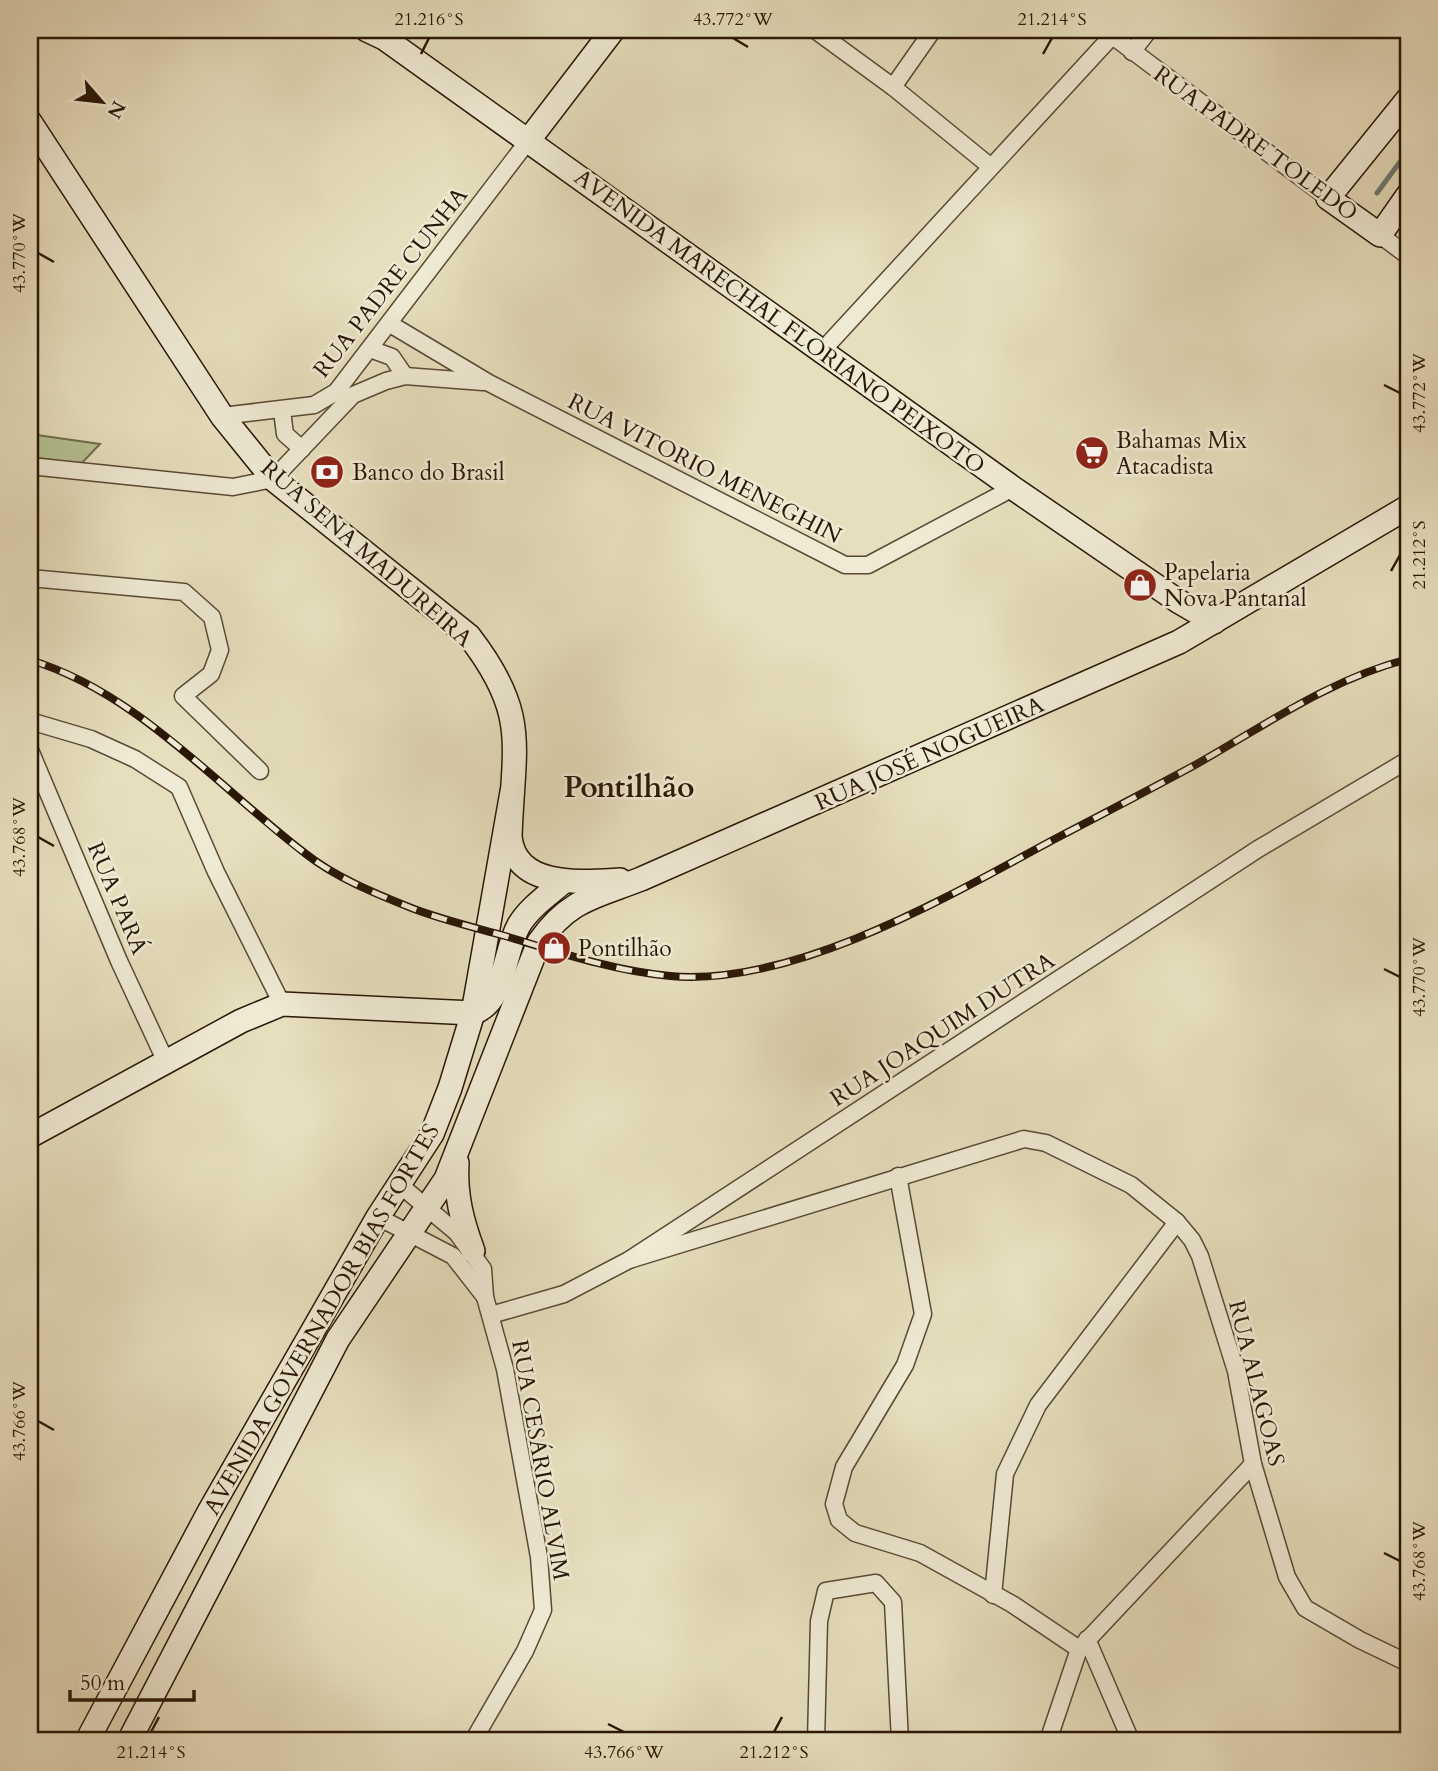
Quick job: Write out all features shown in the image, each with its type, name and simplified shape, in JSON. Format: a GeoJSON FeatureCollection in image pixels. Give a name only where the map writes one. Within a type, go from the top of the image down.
{"type":"FeatureCollection","features":[{"type":"Feature","properties":{"kind":"main road"},"geometry":{"type":"LineString","coordinates":[[528,141],[613,30]]}},
{"type":"Feature","properties":{"kind":"main road","name":"AVENIDA MARECHAL FLORIANO PEIXOTO"},"geometry":{"type":"LineString","coordinates":[[376,32],[1013,488],[1178,601],[1214,622]]}},
{"type":"Feature","properties":{"kind":"main road"},"geometry":{"type":"LineString","coordinates":[[1328,198],[1408,99]]}},
{"type":"Feature","properties":{"kind":"main road","name":"RUA SENA MADUREIRA"},"geometry":{"type":"LineString","coordinates":[[30,122],[222,416],[273,479],[469,636],[477,646],[501,682],[516,730],[512,792]]}},
{"type":"Feature","properties":{"kind":"main road"},"geometry":{"type":"LineString","coordinates":[[1367,225],[1408,195]]}},
{"type":"Feature","properties":{"kind":"main road","name":"RUA PADRE TOLEDO"},"geometry":{"type":"LineString","coordinates":[[1328,198],[1367,225]]}},
{"type":"Feature","properties":{"kind":"main road","name":"RUA JOSÉ NOGUEIRA"},"geometry":{"type":"LineString","coordinates":[[641,879],[1179,642],[1408,507]]}},
{"type":"Feature","properties":{"kind":"main road"},"geometry":{"type":"LineString","coordinates":[[1178,601],[1179,642]]}},
{"type":"Feature","properties":{"kind":"main road"},"geometry":{"type":"LineString","coordinates":[[512,792],[512,849],[527,867],[562,883],[641,879]]}},
{"type":"Feature","properties":{"kind":"main road","name":"AVENIDA GOVERNADOR BIAS FORTES"},"geometry":{"type":"LineString","coordinates":[[87,1741],[209,1512],[378,1217],[432,1134],[450,1088],[473,1013],[512,792]]}},
{"type":"Feature","properties":{"kind":"main road","name":"AVENIDA GOVERNADOR BIAS FORTES"},"geometry":{"type":"LineString","coordinates":[[129,1741],[338,1339],[384,1267],[428,1208],[457,1153],[539,942],[560,914],[572,905],[641,879]]}},
{"type":"Feature","properties":{"kind":"main road"},"geometry":{"type":"LineString","coordinates":[[30,1136],[241,1021],[282,1004],[473,1013],[484,1009],[492,1000],[507,951],[520,923],[562,883]]}},
{"type":"Feature","properties":{"kind":"main road"},"geometry":{"type":"LineString","coordinates":[[457,1153],[455,1186],[460,1217],[473,1251]]}},
{"type":"Feature","properties":{"kind":"street"},"geometry":{"type":"LineString","coordinates":[[815,30],[892,87],[991,167]]}},
{"type":"Feature","properties":{"kind":"street"},"geometry":{"type":"LineString","coordinates":[[892,87],[933,30]]}},
{"type":"Feature","properties":{"kind":"street"},"geometry":{"type":"LineString","coordinates":[[1132,52],[1149,30]]}},
{"type":"Feature","properties":{"kind":"street"},"geometry":{"type":"LineString","coordinates":[[821,352],[991,167],[1108,33]]}},
{"type":"Feature","properties":{"kind":"street","name":"RUA PADRE TOLEDO"},"geometry":{"type":"LineString","coordinates":[[1108,33],[1328,198]]}},
{"type":"Feature","properties":{"kind":"street","name":"RUA PADRE CUNHA"},"geometry":{"type":"LineString","coordinates":[[222,416],[282,411],[314,405],[336,392],[528,141]]}},
{"type":"Feature","properties":{"kind":"street","name":"RUA PADRE TOLEDO"},"geometry":{"type":"LineString","coordinates":[[1367,225],[1408,256]]}},
{"type":"Feature","properties":{"kind":"street","name":"RUA VITORIO MENEGHIN"},"geometry":{"type":"LineString","coordinates":[[390,324],[489,383],[850,567],[868,565],[1013,488]]}},
{"type":"Feature","properties":{"kind":"street"},"geometry":{"type":"LineString","coordinates":[[370,349],[392,357],[405,376]]}},
{"type":"Feature","properties":{"kind":"street","name":"RUA VITORIO MENEGHIN"},"geometry":{"type":"LineString","coordinates":[[302,449],[353,395],[405,376],[489,383]]}},
{"type":"Feature","properties":{"kind":"street"},"geometry":{"type":"LineString","coordinates":[[30,466],[233,487],[273,479],[302,449],[292,443],[285,434],[282,411]]}},
{"type":"Feature","properties":{"kind":"street"},"geometry":{"type":"LineString","coordinates":[[30,578],[184,592],[212,617],[220,650],[211,674],[183,696],[260,771]]}},
{"type":"Feature","properties":{"kind":"street"},"geometry":{"type":"LineString","coordinates":[[30,722],[91,739],[135,759],[179,787],[216,872],[282,1004]]}},
{"type":"Feature","properties":{"kind":"street","name":"RUA PARÁ"},"geometry":{"type":"LineString","coordinates":[[30,750],[119,961],[166,1062]]}},
{"type":"Feature","properties":{"kind":"street","name":"RUA JOAQUIM DUTRA"},"geometry":{"type":"LineString","coordinates":[[491,1315],[564,1294],[629,1260],[1258,849],[1408,760]]}},
{"type":"Feature","properties":{"kind":"street","name":"RUA ALAGOAS"},"geometry":{"type":"LineString","coordinates":[[629,1260],[984,1149],[1024,1139],[1035,1140],[1115,1175],[1177,1222],[1200,1256],[1236,1371],[1253,1464],[1287,1577],[1305,1608],[1360,1640],[1408,1662]]}},
{"type":"Feature","properties":{"kind":"street"},"geometry":{"type":"LineString","coordinates":[[898,1176],[923,1314],[905,1365],[845,1467],[834,1504],[839,1520],[855,1533],[920,1553],[1083,1644],[1131,1741]]}},
{"type":"Feature","properties":{"kind":"street"},"geometry":{"type":"LineString","coordinates":[[400,1185],[473,1251],[485,1275],[485,1297]]}},
{"type":"Feature","properties":{"kind":"street"},"geometry":{"type":"LineString","coordinates":[[378,1217],[453,1256],[485,1297]]}},
{"type":"Feature","properties":{"kind":"street"},"geometry":{"type":"LineString","coordinates":[[993,1595],[1005,1474],[1038,1405],[1177,1222]]}},
{"type":"Feature","properties":{"kind":"street","name":"RUA CESÁRIO ALVIM"},"geometry":{"type":"LineString","coordinates":[[472,1741],[525,1651],[543,1610],[537,1543],[505,1368],[485,1297]]}},
{"type":"Feature","properties":{"kind":"street"},"geometry":{"type":"LineString","coordinates":[[1048,1741],[1083,1644],[1253,1464]]}},
{"type":"Feature","properties":{"kind":"street"},"geometry":{"type":"LineString","coordinates":[[816,1741],[819,1621],[826,1591],[876,1583],[893,1602],[900,1741]]}},
{"type":"Feature","properties":{"kind":"green space"},"geometry":{"type":"Polygon","coordinates":[[[30,434],[100,444],[81,464],[30,457],[30,434]]]}},
{"type":"Feature","properties":{"kind":"waterway"},"geometry":{"type":"LineString","coordinates":[[1377,193],[1408,151]]}},
{"type":"Feature","properties":{"kind":"railway"},"geometry":{"type":"LineString","coordinates":[[30,660],[69,675],[141,718],[176,744],[306,854],[355,884],[444,919],[607,965],[649,974],[717,976],[766,968],[816,953],[916,912],[1195,765],[1325,691],[1408,659]]}},
{"type":"Feature","properties":{"kind":"place","name":"Bahamas Mix Atacadista"},"geometry":{"type":"Point","coordinates":[1092,453]}},
{"type":"Feature","properties":{"kind":"place","name":"Banco do Brasil"},"geometry":{"type":"Point","coordinates":[327,472]}},
{"type":"Feature","properties":{"kind":"place","name":"Papelaria Nova Pantanal"},"geometry":{"type":"Point","coordinates":[1140,585]}},
{"type":"Feature","properties":{"kind":"place","name":"Pontilhão"},"geometry":{"type":"Point","coordinates":[554,948]}},
{"type":"Feature","properties":{"kind":"district","name":"Pontilhão"},"geometry":{"type":"Point","coordinates":[629,787]}}]}
